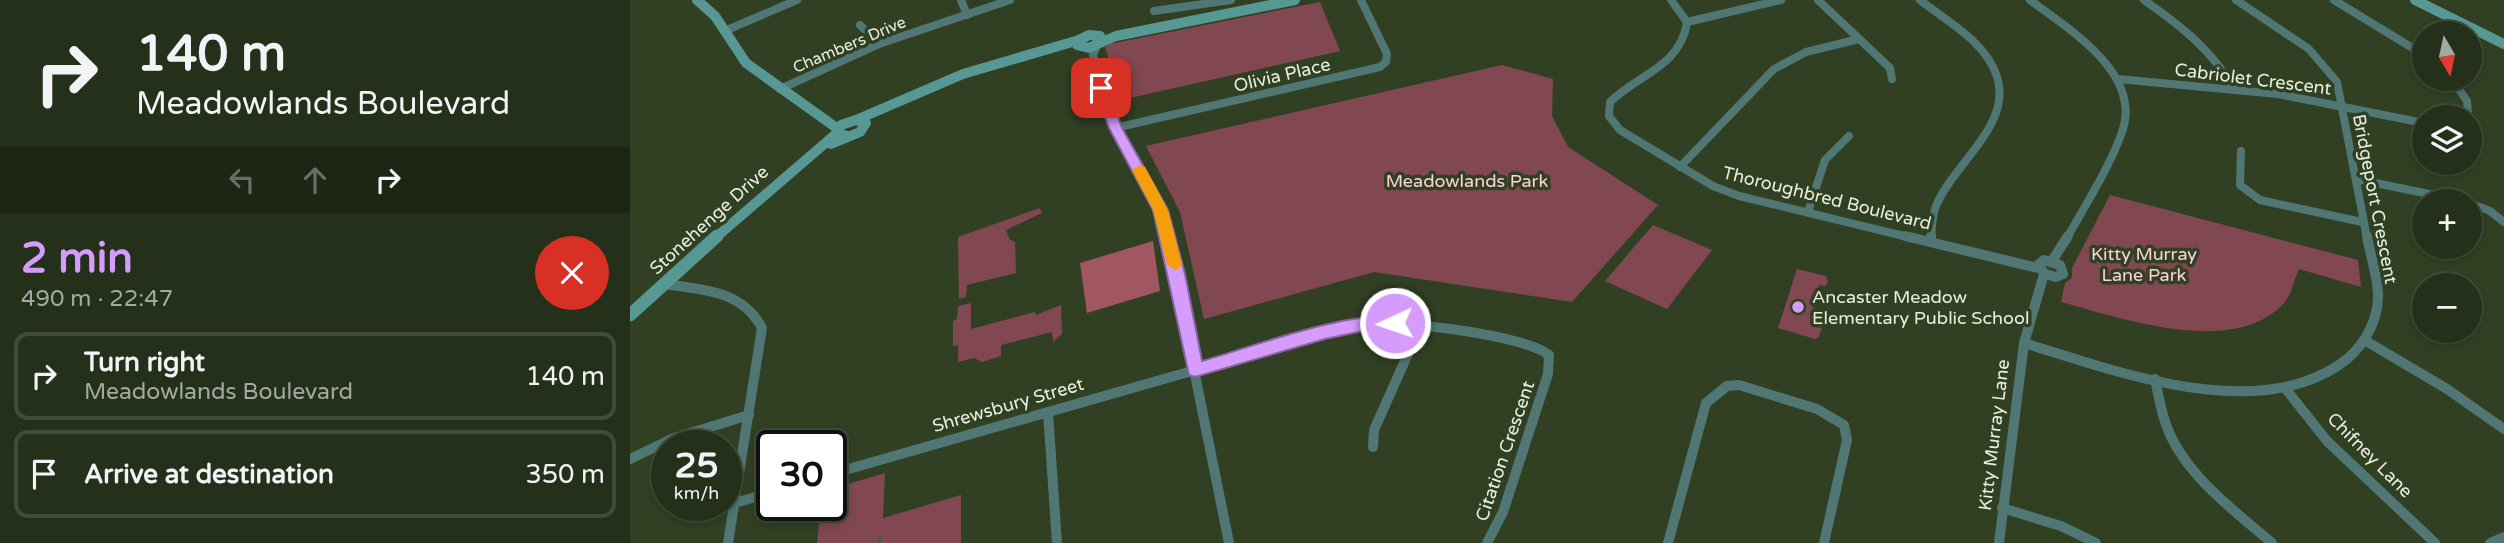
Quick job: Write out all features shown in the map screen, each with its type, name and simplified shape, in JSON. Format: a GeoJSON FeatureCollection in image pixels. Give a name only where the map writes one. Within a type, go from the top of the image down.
{"type":"FeatureCollection","features":[{"type":"Feature","properties":{"kind":"street"},"geometry":{"type":"LineString","coordinates":[[697,0],[714,12],[727,30],[739,57],[780,89],[826,117],[841,133],[860,132],[858,122]]}},
{"type":"Feature","properties":{"kind":"street"},"geometry":{"type":"LineString","coordinates":[[727,30],[797,0]]}},
{"type":"Feature","properties":{"kind":"street"},"geometry":{"type":"LineString","coordinates":[[961,0],[967,15]]}},
{"type":"Feature","properties":{"kind":"street","name":"Chambers Drive"},"geometry":{"type":"LineString","coordinates":[[780,89],[879,44],[1010,0]]}},
{"type":"Feature","properties":{"kind":"street"},"geometry":{"type":"LineString","coordinates":[[1154,11],[1231,0]]}},
{"type":"Feature","properties":{"kind":"street"},"geometry":{"type":"LineString","coordinates":[[841,133],[888,107],[978,69],[1058,47],[1090,45],[1116,36],[1295,0]]}},
{"type":"Feature","properties":{"kind":"street","name":"Olivia Place"},"geometry":{"type":"LineString","coordinates":[[1115,128],[1380,67],[1386,62],[1387,54],[1361,0]]}},
{"type":"Feature","properties":{"kind":"street"},"geometry":{"type":"LineString","coordinates":[[1671,0],[1687,22],[1781,0]]}},
{"type":"Feature","properties":{"kind":"street"},"geometry":{"type":"LineString","coordinates":[[1818,0],[1890,68],[1892,79]]}},
{"type":"Feature","properties":{"kind":"street"},"geometry":{"type":"LineString","coordinates":[[1920,0],[1988,59],[2003,93],[2000,108],[1990,127],[1935,208],[1931,241]]}},
{"type":"Feature","properties":{"kind":"street"},"geometry":{"type":"LineString","coordinates":[[2030,0],[2094,50],[2118,79],[2125,97],[2127,114],[2123,131],[2056,263],[2044,271]]}},
{"type":"Feature","properties":{"kind":"street"},"geometry":{"type":"LineString","coordinates":[[2144,0],[2201,41],[2222,65],[2235,90]]}},
{"type":"Feature","properties":{"kind":"street","name":"Bridgeport Crescent"},"geometry":{"type":"LineString","coordinates":[[2236,0],[2293,36],[2324,63],[2337,82],[2362,222],[2378,293],[2374,326],[2366,341]]}},
{"type":"Feature","properties":{"kind":"street"},"geometry":{"type":"LineString","coordinates":[[2334,0],[2412,48]]}},
{"type":"Feature","properties":{"kind":"street"},"geometry":{"type":"LineString","coordinates":[[2415,0],[2504,44]]}},
{"type":"Feature","properties":{"kind":"street","name":"Thoroughbred Boulevard"},"geometry":{"type":"LineString","coordinates":[[1687,22],[1682,48],[1670,61],[1615,96],[1608,108],[1614,125],[1713,186],[1739,196],[2008,258],[2044,271]]}},
{"type":"Feature","properties":{"kind":"street"},"geometry":{"type":"LineString","coordinates":[[860,25],[879,44]]}},
{"type":"Feature","properties":{"kind":"street"},"geometry":{"type":"LineString","coordinates":[[1681,167],[1774,69],[1798,55],[1859,39]]}},
{"type":"Feature","properties":{"kind":"street"},"geometry":{"type":"LineString","coordinates":[[1090,45],[1115,128],[1160,210],[1177,274],[1228,543]]}},
{"type":"Feature","properties":{"kind":"street","name":"Cabriolet Crescent"},"geometry":{"type":"LineString","coordinates":[[2118,79],[2235,90],[2340,106],[2412,121]]}},
{"type":"Feature","properties":{"kind":"street"},"geometry":{"type":"LineString","coordinates":[[826,117],[858,122]]}},
{"type":"Feature","properties":{"kind":"street","name":"Stonehenge Drive"},"geometry":{"type":"LineString","coordinates":[[630,315],[812,154],[841,133]]}},
{"type":"Feature","properties":{"kind":"street"},"geometry":{"type":"LineString","coordinates":[[1808,212],[1824,158],[1832,146],[1849,136]]}},
{"type":"Feature","properties":{"kind":"street"},"geometry":{"type":"LineString","coordinates":[[2241,151],[2241,185],[2249,194],[2260,200],[2362,222]]}},
{"type":"Feature","properties":{"kind":"street"},"geometry":{"type":"LineString","coordinates":[[2356,179],[2412,191]]}},
{"type":"Feature","properties":{"kind":"street"},"geometry":{"type":"LineString","coordinates":[[2482,208],[2504,222]]}},
{"type":"Feature","properties":{"kind":"street","name":"Kitty Murray Lane"},"geometry":{"type":"LineString","coordinates":[[1999,543],[2024,343],[2041,292],[2044,271],[2063,274],[2056,263]]}},
{"type":"Feature","properties":{"kind":"street"},"geometry":{"type":"LineString","coordinates":[[663,284],[730,296],[747,305],[762,328],[742,459]]}},
{"type":"Feature","properties":{"kind":"street","name":"Citation Crescent"},"geometry":{"type":"LineString","coordinates":[[1195,370],[1363,324],[1420,327],[1508,339],[1538,346],[1549,355],[1549,374],[1503,512],[1487,543]]}},
{"type":"Feature","properties":{"kind":"street"},"geometry":{"type":"LineString","coordinates":[[1373,447],[1374,430],[1420,327]]}},
{"type":"Feature","properties":{"kind":"street"},"geometry":{"type":"LineString","coordinates":[[2024,343],[2155,379],[2233,390],[2285,388],[2320,376],[2350,359],[2366,341],[2447,389],[2504,429]]}},
{"type":"Feature","properties":{"kind":"street","name":"Shrewsbury Street"},"geometry":{"type":"LineString","coordinates":[[847,469],[1195,370]]}},
{"type":"Feature","properties":{"kind":"street"},"geometry":{"type":"LineString","coordinates":[[2155,379],[2166,424],[2175,446],[2213,488],[2272,543]]}},
{"type":"Feature","properties":{"kind":"street"},"geometry":{"type":"LineString","coordinates":[[1668,543],[1706,403],[1727,386],[1739,385],[1817,409],[1844,425],[1847,440],[1824,543]]}},
{"type":"Feature","properties":{"kind":"street","name":"Chifney Lane"},"geometry":{"type":"LineString","coordinates":[[2285,388],[2327,441],[2435,543]]}},
{"type":"Feature","properties":{"kind":"street"},"geometry":{"type":"LineString","coordinates":[[1048,412],[1057,543]]}},
{"type":"Feature","properties":{"kind":"street"},"geometry":{"type":"LineString","coordinates":[[630,459],[674,438],[749,415]]}},
{"type":"Feature","properties":{"kind":"street"},"geometry":{"type":"LineString","coordinates":[[2002,508],[2061,526],[2096,543]]}},
{"type":"Feature","properties":{"kind":"street"},"geometry":{"type":"LineString","coordinates":[[728,543],[732,521]]}},
{"type":"Feature","properties":{"kind":"street"},"geometry":{"type":"LineString","coordinates":[[2490,543],[2504,537]]}},
{"type":"Feature","properties":{"kind":"green space"},"geometry":{"type":"Polygon","coordinates":[[[1320,2],[1340,51],[1121,100],[1105,47],[1110,44],[1320,2]]]}},
{"type":"Feature","properties":{"kind":"green space","name":"Meadowlands Park"},"geometry":{"type":"Polygon","coordinates":[[[1502,65],[1553,79],[1552,116],[1568,147],[1658,205],[1572,302],[1374,272],[1204,319],[1180,212],[1146,146],[1502,65]]]}},
{"type":"Feature","properties":{"kind":"green space","name":"Kitty Murray Lane Park"},"geometry":{"type":"Polygon","coordinates":[[[2110,195],[2358,260],[2361,287],[2299,269],[2287,300],[2263,319],[2237,328],[2207,331],[2145,324],[2061,302],[2065,283],[2072,278],[2072,268],[2110,195]]]}},
{"type":"Feature","properties":{"kind":"green space"},"geometry":{"type":"Polygon","coordinates":[[[1040,208],[1042,213],[1006,230],[1010,240],[1015,242],[1016,273],[967,285],[966,297],[959,299],[958,237],[1040,208]]]}},
{"type":"Feature","properties":{"kind":"green space"},"geometry":{"type":"Polygon","coordinates":[[[1653,225],[1712,250],[1667,309],[1605,281],[1653,225]]]}},
{"type":"Feature","properties":{"kind":"green space"},"geometry":{"type":"Polygon","coordinates":[[[1797,269],[1826,276],[1828,282],[1825,286],[1819,285],[1812,307],[1823,311],[1825,316],[1819,337],[1815,339],[1778,328],[1797,269]]]}},
{"type":"Feature","properties":{"kind":"green space"},"geometry":{"type":"Polygon","coordinates":[[[971,303],[971,329],[1035,312],[1036,315],[1061,305],[1062,334],[1053,342],[1052,332],[1001,345],[1001,356],[982,362],[974,358],[958,362],[958,345],[953,346],[953,321],[957,319],[958,306],[971,303]]]}},
{"type":"Feature","properties":{"kind":"green space"},"geometry":{"type":"Polygon","coordinates":[[[885,473],[883,518],[961,495],[961,543],[817,543],[819,521],[847,521],[847,484],[885,473]]]}},
{"type":"Feature","properties":{"kind":"shaded area"},"geometry":{"type":"Polygon","coordinates":[[[1153,241],[1160,291],[1087,313],[1080,263],[1153,241]]]}},
{"type":"Feature","properties":{"kind":"waterway"},"geometry":{"type":"LineString","coordinates":[[879,543],[880,537]]}},
{"type":"Feature","properties":{"kind":"slow traffic"},"geometry":{"type":"LineString","coordinates":[[1140,170],[1160,210],[1174,264]]}},
{"type":"Feature","properties":{"kind":"place","name":"Ancaster Meadow Elementary Public School"},"geometry":{"type":"Point","coordinates":[1798,307]}},
{"type":"Feature","properties":{"kind":"route"},"geometry":{"type":"LineString","coordinates":[[1101,88],[1115,128],[1152,191],[1160,210],[1177,274],[1195,370],[1363,324],[1395,323]]}}]}
